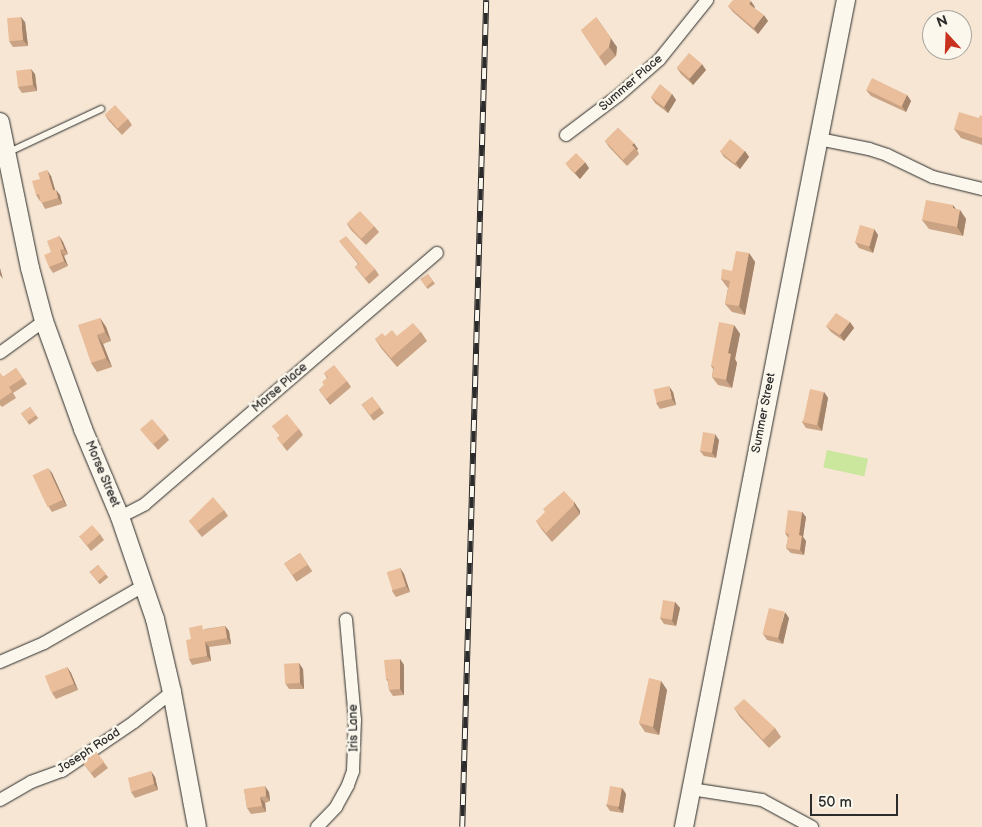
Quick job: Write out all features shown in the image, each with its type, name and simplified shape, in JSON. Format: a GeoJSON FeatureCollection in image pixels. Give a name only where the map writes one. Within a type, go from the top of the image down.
{"type":"FeatureCollection","features":[{"type":"Feature","properties":{"kind":"main road","name":"Summer Street"},"geometry":{"type":"LineString","coordinates":[[684,827],[846,0]]}},
{"type":"Feature","properties":{"kind":"main road","name":"Morse Street"},"geometry":{"type":"LineString","coordinates":[[0,122],[30,268],[44,320],[145,585],[172,692],[197,827]]}},
{"type":"Feature","properties":{"kind":"street","name":"Summer Place"},"geometry":{"type":"LineString","coordinates":[[566,135],[614,100],[659,60],[708,0]]}},
{"type":"Feature","properties":{"kind":"street"},"geometry":{"type":"LineString","coordinates":[[819,139],[887,154],[933,177],[982,189]]}},
{"type":"Feature","properties":{"kind":"street","name":"Morse Place"},"geometry":{"type":"LineString","coordinates":[[120,517],[145,504],[437,253]]}},
{"type":"Feature","properties":{"kind":"street"},"geometry":{"type":"LineString","coordinates":[[0,353],[44,320]]}},
{"type":"Feature","properties":{"kind":"street"},"geometry":{"type":"LineString","coordinates":[[0,662],[44,642],[145,585]]}},
{"type":"Feature","properties":{"kind":"street","name":"Iris Lane"},"geometry":{"type":"LineString","coordinates":[[317,827],[336,807],[348,786],[353,771],[355,720],[346,619]]}},
{"type":"Feature","properties":{"kind":"street","name":"Joseph Road"},"geometry":{"type":"LineString","coordinates":[[0,800],[31,782],[62,771],[134,722],[172,692]]}},
{"type":"Feature","properties":{"kind":"street"},"geometry":{"type":"LineString","coordinates":[[691,789],[762,800],[812,827]]}},
{"type":"Feature","properties":{"kind":"lane"},"geometry":{"type":"LineString","coordinates":[[6,153],[26,146],[47,132],[101,109]]}},
{"type":"Feature","properties":{"kind":"green space"},"geometry":{"type":"Polygon","coordinates":[[[827,450],[868,459],[864,476],[823,468],[827,450]]]}},
{"type":"Feature","properties":{"kind":"building"},"geometry":{"type":"Polygon","coordinates":[[[733,0],[750,0],[749,4],[764,15],[754,28],[728,6],[733,0]]]}},
{"type":"Feature","properties":{"kind":"building"},"geometry":{"type":"Polygon","coordinates":[[[21,17],[23,40],[9,41],[7,18],[21,17]]]}},
{"type":"Feature","properties":{"kind":"building"},"geometry":{"type":"Polygon","coordinates":[[[596,17],[611,38],[609,47],[599,57],[581,30],[596,17]]]}},
{"type":"Feature","properties":{"kind":"building"},"geometry":{"type":"Polygon","coordinates":[[[689,53],[702,64],[690,78],[677,68],[689,53]]]}},
{"type":"Feature","properties":{"kind":"building"},"geometry":{"type":"Polygon","coordinates":[[[31,69],[33,85],[18,87],[16,71],[31,69]]]}},
{"type":"Feature","properties":{"kind":"building"},"geometry":{"type":"Polygon","coordinates":[[[872,78],[907,95],[901,107],[866,90],[872,78]]]}},
{"type":"Feature","properties":{"kind":"building"},"geometry":{"type":"Polygon","coordinates":[[[660,84],[672,94],[664,107],[651,97],[660,84]]]}},
{"type":"Feature","properties":{"kind":"building"},"geometry":{"type":"Polygon","coordinates":[[[115,105],[128,119],[118,128],[105,115],[115,105]]]}},
{"type":"Feature","properties":{"kind":"building"},"geometry":{"type":"Polygon","coordinates":[[[959,112],[979,118],[980,115],[982,116],[982,138],[954,129],[959,112]]]}},
{"type":"Feature","properties":{"kind":"building"},"geometry":{"type":"Polygon","coordinates":[[[618,128],[634,143],[632,145],[635,148],[623,160],[605,141],[618,128]]]}},
{"type":"Feature","properties":{"kind":"building"},"geometry":{"type":"Polygon","coordinates":[[[730,139],[745,151],[735,163],[720,151],[730,139]]]}},
{"type":"Feature","properties":{"kind":"building"},"geometry":{"type":"Polygon","coordinates":[[[576,153],[585,162],[575,173],[565,164],[576,153]]]}},
{"type":"Feature","properties":{"kind":"building"},"geometry":{"type":"Polygon","coordinates":[[[47,170],[53,190],[56,190],[58,198],[41,203],[39,194],[36,195],[32,181],[40,179],[38,173],[47,170]]]}},
{"type":"Feature","properties":{"kind":"building"},"geometry":{"type":"Polygon","coordinates":[[[926,200],[953,205],[953,208],[960,210],[957,227],[922,220],[926,200]]]}},
{"type":"Feature","properties":{"kind":"building"},"geometry":{"type":"Polygon","coordinates":[[[360,211],[374,226],[361,239],[347,223],[360,211]]]}},
{"type":"Feature","properties":{"kind":"building"},"geometry":{"type":"Polygon","coordinates":[[[860,225],[874,229],[869,246],[855,242],[860,225]]]}},
{"type":"Feature","properties":{"kind":"building"},"geometry":{"type":"Polygon","coordinates":[[[59,236],[64,249],[60,250],[64,261],[49,267],[44,255],[51,252],[47,241],[59,236]]]}},
{"type":"Feature","properties":{"kind":"building"},"geometry":{"type":"Polygon","coordinates":[[[346,236],[375,269],[365,278],[355,267],[359,264],[339,241],[346,236]]]}},
{"type":"Feature","properties":{"kind":"building"},"geometry":{"type":"Polygon","coordinates":[[[736,251],[749,253],[739,306],[725,304],[730,281],[721,279],[722,269],[732,271],[736,251]]]}},
{"type":"Feature","properties":{"kind":"building"},"geometry":{"type":"Polygon","coordinates":[[[428,274],[433,281],[426,287],[421,280],[428,274]]]}},
{"type":"Feature","properties":{"kind":"building"},"geometry":{"type":"Polygon","coordinates":[[[836,313],[850,322],[840,335],[826,326],[836,313]]]}},
{"type":"Feature","properties":{"kind":"building"},"geometry":{"type":"Polygon","coordinates":[[[100,318],[105,332],[97,335],[106,358],[91,363],[78,325],[100,318]]]}},
{"type":"Feature","properties":{"kind":"building"},"geometry":{"type":"Polygon","coordinates":[[[719,322],[734,325],[728,353],[731,354],[726,380],[712,377],[714,367],[711,366],[719,322]]]}},
{"type":"Feature","properties":{"kind":"building"},"geometry":{"type":"Polygon","coordinates":[[[413,323],[421,332],[391,358],[375,339],[382,333],[385,336],[392,330],[397,336],[413,323]]]}},
{"type":"Feature","properties":{"kind":"building"},"geometry":{"type":"Polygon","coordinates":[[[334,365],[347,381],[326,399],[319,390],[324,385],[322,382],[328,377],[324,373],[334,365]]]}},
{"type":"Feature","properties":{"kind":"building"},"geometry":{"type":"Polygon","coordinates":[[[16,368],[23,378],[9,387],[12,392],[0,400],[0,373],[3,377],[16,368]]]}},
{"type":"Feature","properties":{"kind":"building"},"geometry":{"type":"Polygon","coordinates":[[[669,386],[672,399],[656,402],[653,390],[669,386]]]}},
{"type":"Feature","properties":{"kind":"building"},"geometry":{"type":"Polygon","coordinates":[[[810,389],[824,392],[817,425],[803,422],[810,389]]]}},
{"type":"Feature","properties":{"kind":"building"},"geometry":{"type":"Polygon","coordinates":[[[372,397],[380,407],[370,415],[362,405],[372,397]]]}},
{"type":"Feature","properties":{"kind":"building"},"geometry":{"type":"Polygon","coordinates":[[[30,407],[36,415],[27,422],[21,414],[30,407]]]}},
{"type":"Feature","properties":{"kind":"building"},"geometry":{"type":"Polygon","coordinates":[[[287,414],[299,429],[282,445],[277,438],[280,436],[272,426],[287,414]]]}},
{"type":"Feature","properties":{"kind":"building"},"geometry":{"type":"Polygon","coordinates":[[[152,419],[165,434],[153,445],[140,429],[152,419]]]}},
{"type":"Feature","properties":{"kind":"building"},"geometry":{"type":"Polygon","coordinates":[[[703,432],[715,434],[712,453],[700,451],[703,432]]]}},
{"type":"Feature","properties":{"kind":"building"},"geometry":{"type":"Polygon","coordinates":[[[48,468],[63,500],[47,507],[33,475],[48,468]]]}},
{"type":"Feature","properties":{"kind":"building"},"geometry":{"type":"Polygon","coordinates":[[[564,491],[574,502],[574,505],[546,533],[536,521],[545,512],[543,509],[564,491]]]}},
{"type":"Feature","properties":{"kind":"building"},"geometry":{"type":"Polygon","coordinates":[[[213,497],[224,510],[197,531],[189,521],[213,497]]]}},
{"type":"Feature","properties":{"kind":"building"},"geometry":{"type":"Polygon","coordinates":[[[788,510],[802,512],[799,535],[802,536],[800,550],[786,548],[789,534],[785,533],[788,510]]]}},
{"type":"Feature","properties":{"kind":"building"},"geometry":{"type":"Polygon","coordinates":[[[92,525],[100,534],[87,545],[79,536],[92,525]]]}},
{"type":"Feature","properties":{"kind":"building"},"geometry":{"type":"Polygon","coordinates":[[[300,553],[308,565],[292,575],[284,564],[300,553]]]}},
{"type":"Feature","properties":{"kind":"building"},"geometry":{"type":"Polygon","coordinates":[[[98,565],[106,574],[98,581],[90,572],[98,565]]]}},
{"type":"Feature","properties":{"kind":"building"},"geometry":{"type":"Polygon","coordinates":[[[400,568],[406,586],[393,590],[387,572],[400,568]]]}},
{"type":"Feature","properties":{"kind":"building"},"geometry":{"type":"Polygon","coordinates":[[[663,600],[675,602],[672,620],[660,618],[663,600]]]}},
{"type":"Feature","properties":{"kind":"building"},"geometry":{"type":"Polygon","coordinates":[[[769,608],[785,612],[778,638],[762,634],[769,608]]]}},
{"type":"Feature","properties":{"kind":"building"},"geometry":{"type":"Polygon","coordinates":[[[202,625],[203,630],[225,626],[227,638],[205,642],[207,656],[189,659],[186,640],[191,639],[189,628],[202,625]]]}},
{"type":"Feature","properties":{"kind":"building"},"geometry":{"type":"Polygon","coordinates":[[[400,659],[400,689],[389,690],[384,660],[400,659]]]}},
{"type":"Feature","properties":{"kind":"building"},"geometry":{"type":"Polygon","coordinates":[[[299,663],[300,683],[285,684],[284,664],[299,663]]]}},
{"type":"Feature","properties":{"kind":"building"},"geometry":{"type":"Polygon","coordinates":[[[67,667],[74,684],[51,693],[45,676],[67,667]]]}},
{"type":"Feature","properties":{"kind":"building"},"geometry":{"type":"Polygon","coordinates":[[[649,678],[661,681],[653,727],[639,723],[649,678]]]}},
{"type":"Feature","properties":{"kind":"building"},"geometry":{"type":"Polygon","coordinates":[[[744,699],[775,728],[763,740],[734,708],[744,699]]]}},
{"type":"Feature","properties":{"kind":"building"},"geometry":{"type":"Polygon","coordinates":[[[96,752],[104,762],[91,773],[83,763],[96,752]]]}},
{"type":"Feature","properties":{"kind":"building"},"geometry":{"type":"Polygon","coordinates":[[[151,771],[154,784],[131,792],[128,778],[151,771]]]}},
{"type":"Feature","properties":{"kind":"building"},"geometry":{"type":"Polygon","coordinates":[[[265,786],[266,796],[260,797],[262,806],[247,808],[244,789],[265,786]]]}},
{"type":"Feature","properties":{"kind":"building"},"geometry":{"type":"Polygon","coordinates":[[[610,786],[622,788],[619,807],[607,805],[610,786]]]}},
{"type":"Feature","properties":{"kind":"railway"},"geometry":{"type":"LineString","coordinates":[[462,827],[486,0]]}}]}
